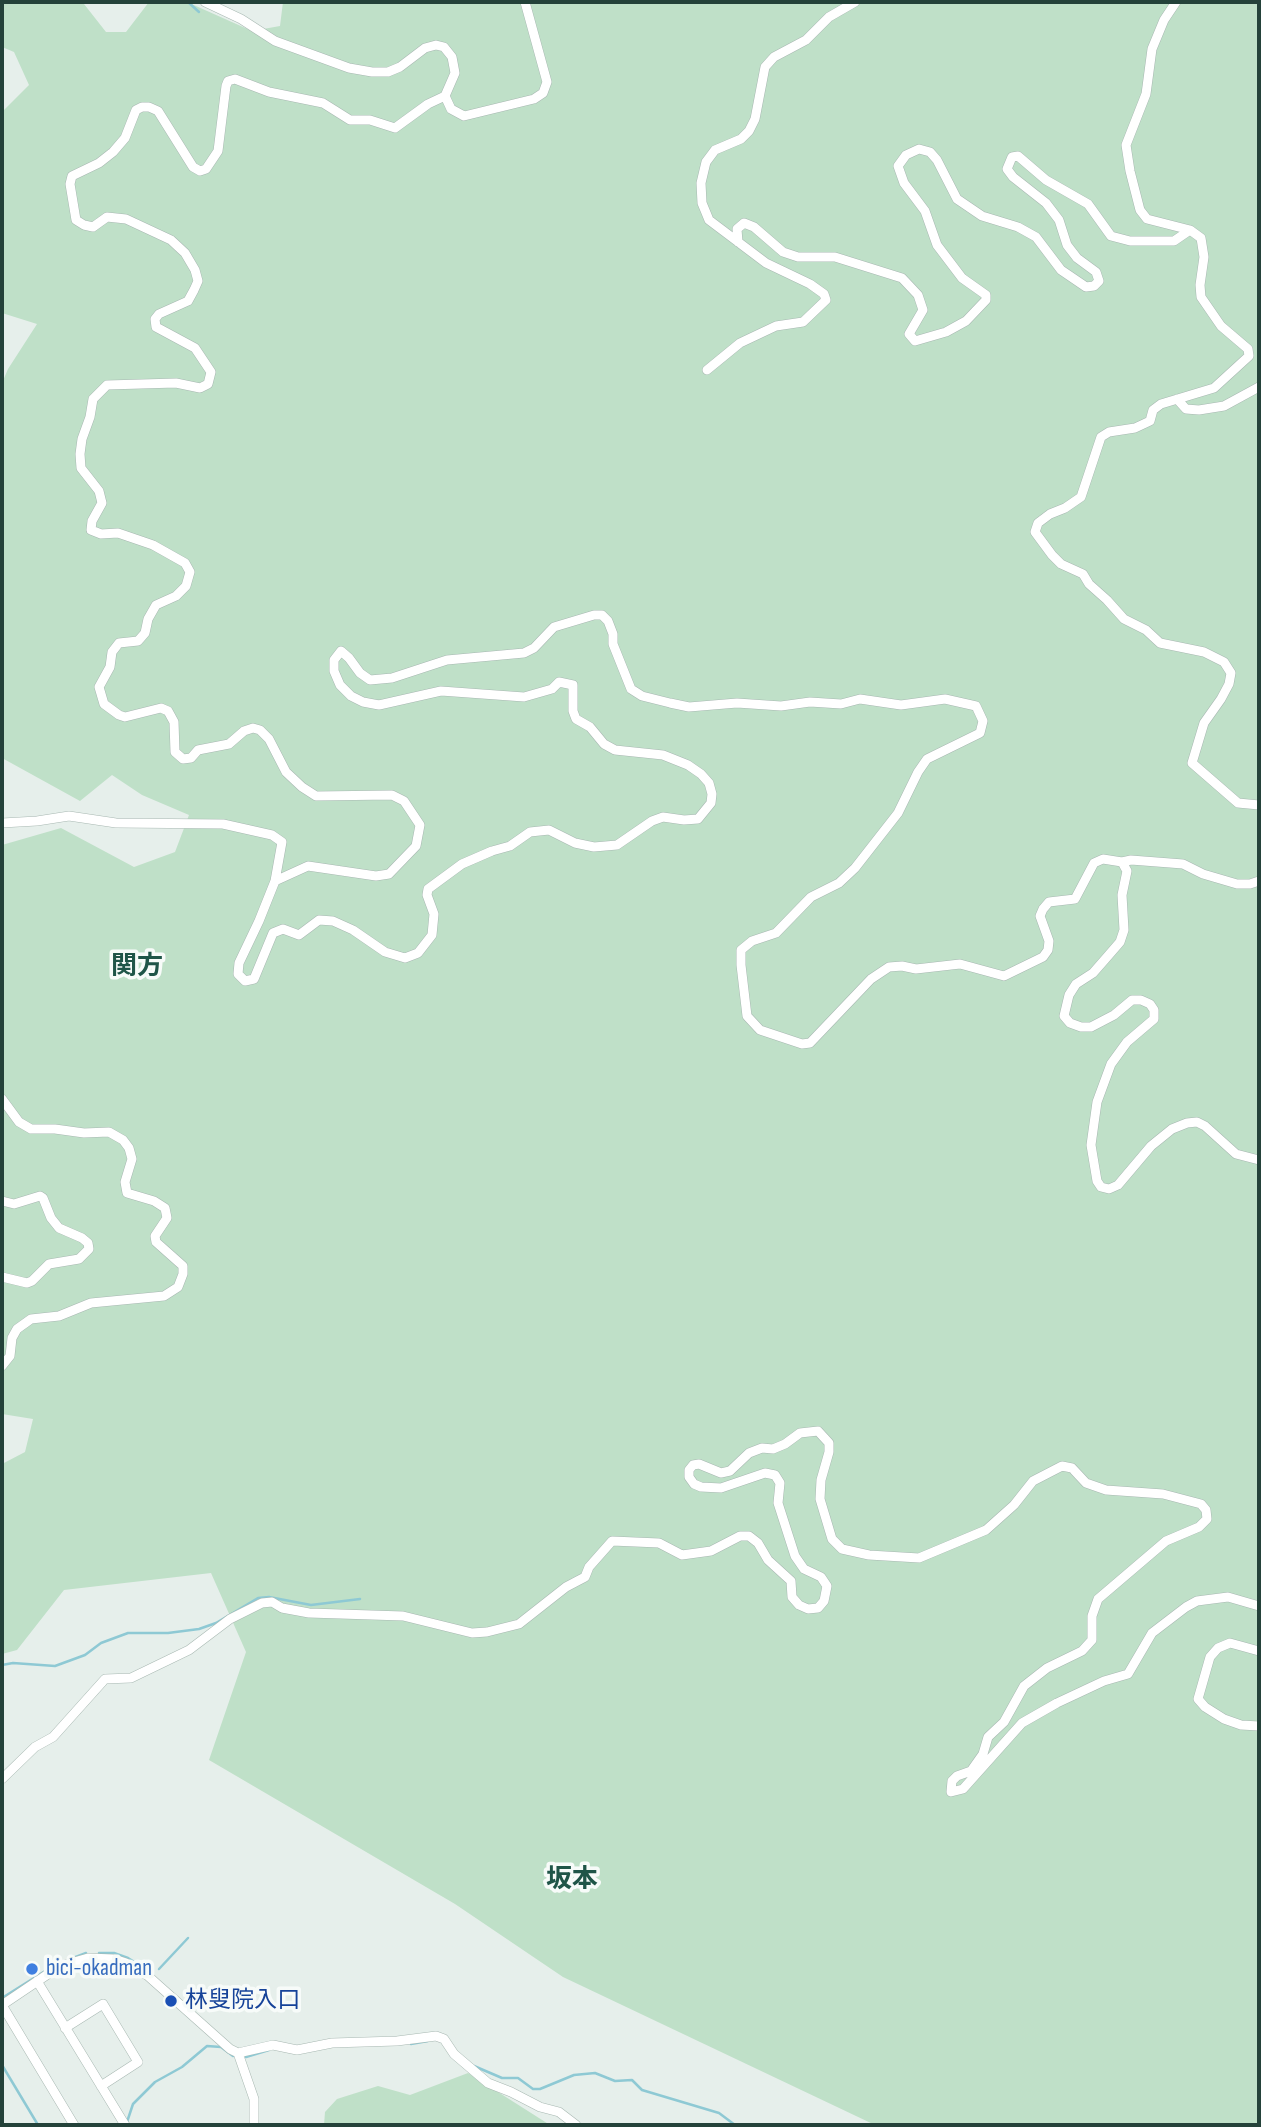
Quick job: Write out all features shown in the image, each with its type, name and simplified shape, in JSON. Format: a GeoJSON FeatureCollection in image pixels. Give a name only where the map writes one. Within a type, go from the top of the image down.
{"type":"FeatureCollection","features":[{"type":"Feature","properties":{"kind":"street"},"geometry":{"type":"LineString","coordinates":[[205,2],[291,48],[361,70],[388,72],[400,67],[425,48],[436,45],[444,47],[453,57],[455,73],[445,96],[428,104],[395,128],[370,120],[350,120],[323,103],[269,92],[235,79],[228,81],[218,151],[206,169],[200,171],[193,167],[158,111],[142,107],[136,110],[125,138],[113,152],[99,163],[72,176],[70,184],[76,220],[84,225],[93,227],[107,217],[126,219],[171,240],[185,253],[198,281],[188,301],[159,314],[155,319],[156,327],[195,348],[211,372],[208,384],[200,388],[176,383],[107,385],[93,399],[80,454],[81,468],[99,492],[102,503],[92,521],[91,530],[101,534],[118,533],[153,545],[185,563],[190,572],[186,586],[176,596],[156,605],[148,619],[145,633],[138,641],[119,643],[112,652],[110,667],[99,687],[104,704],[125,717],[161,708],[168,711],[174,722],[175,752],[183,759],[191,758],[198,750],[229,744],[244,731],[253,728],[260,730],[269,739],[286,772],[316,796],[392,795],[404,801],[420,825],[416,846],[389,874],[376,876],[308,866],[275,881]]}},
{"type":"Feature","properties":{"kind":"street"},"geometry":{"type":"LineString","coordinates":[[445,96],[451,109],[464,116],[534,99],[543,93],[547,82],[525,2]]}},
{"type":"Feature","properties":{"kind":"street"},"geometry":{"type":"LineString","coordinates":[[707,370],[740,343],[776,326],[803,322],[826,300],[824,294],[810,284],[766,263],[709,220],[702,203],[701,183],[706,162],[715,150],[741,139],[749,131],[755,119],[765,67],[774,57],[806,40],[829,17],[855,2]]}},
{"type":"Feature","properties":{"kind":"street"},"geometry":{"type":"LineString","coordinates":[[1177,2],[1164,20],[1152,50],[1146,94],[1126,145],[1140,210],[1147,219],[1190,230],[1201,238],[1204,257],[1200,297],[1221,326],[1248,349],[1249,356],[1214,388],[1161,404],[1153,410],[1150,421],[1135,428],[1109,432],[1101,437],[1081,497],[1038,523],[1035,532],[1052,555],[1069,569],[1083,573],[1089,584],[1124,620],[1146,630],[1160,643],[1203,652],[1224,662],[1231,673],[1228,684],[1222,699],[1204,723],[1192,763],[1238,803],[1259,805]]}},
{"type":"Feature","properties":{"kind":"street"},"geometry":{"type":"LineString","coordinates":[[738,242],[737,229],[744,223],[754,227],[783,252],[797,257],[835,257],[902,278],[918,295],[923,310],[909,334],[915,341],[946,332],[967,321],[982,306],[986,295],[962,278],[937,245],[925,211],[904,183],[898,166],[906,155],[919,149],[930,152],[937,160],[957,199],[982,216],[1018,227],[1036,237],[1061,270],[1086,287],[1094,286],[1099,281],[1096,272],[1077,258],[1067,245],[1059,220],[1046,203],[1007,169],[1012,157],[1018,156],[1046,180],[1088,204],[1111,236],[1130,241],[1174,241],[1190,230]]}},
{"type":"Feature","properties":{"kind":"street"},"geometry":{"type":"LineString","coordinates":[[1177,399],[1186,409],[1224,407],[1259,387]]}},
{"type":"Feature","properties":{"kind":"street"},"geometry":{"type":"LineString","coordinates":[[2,823],[69,816],[126,823],[223,824],[272,835],[282,842],[275,881],[239,963],[238,974],[245,981],[254,979],[273,933],[283,929],[299,935],[319,919],[333,921],[353,930],[385,952],[405,958],[418,953],[432,935],[433,914],[427,895],[428,889],[462,864],[510,846],[530,832],[549,830],[575,843],[594,847],[617,845],[652,821],[663,817],[698,819],[711,803],[712,794],[709,783],[701,774],[677,759],[615,750],[604,744],[590,727],[576,719],[573,711],[573,685],[559,682],[552,689],[524,697],[441,691],[379,705],[351,696],[340,685],[334,671],[334,660],[341,651],[360,673],[370,680],[392,678],[447,660],[524,653],[534,648],[554,627],[602,615],[608,621],[613,634],[613,644],[631,689],[670,704],[689,707],[737,703],[781,706],[810,702],[841,704],[860,699],[901,705],[945,699],[976,706],[980,711],[983,721],[980,733],[927,759],[898,813],[855,868],[839,883],[811,897],[776,933],[752,941],[741,950],[747,1016],[760,1030],[802,1044],[810,1043],[871,979],[889,967],[916,969],[960,964],[1004,976],[1043,957],[1048,950],[1049,941],[1040,916],[1043,909],[1049,902],[1075,899],[1094,863],[1103,859],[1183,864],[1203,874],[1237,884],[1259,881]]}},
{"type":"Feature","properties":{"kind":"street"},"geometry":{"type":"LineString","coordinates":[[1122,862],[1127,871],[1122,895],[1124,930],[1120,942],[1093,973],[1076,984],[1069,995],[1064,1017],[1069,1023],[1091,1027],[1114,1015],[1132,1000],[1150,1003],[1154,1010],[1154,1019],[1128,1042],[1111,1064],[1097,1102],[1091,1145],[1097,1181],[1101,1187],[1109,1189],[1118,1185],[1152,1146],[1172,1129],[1187,1123],[1198,1122],[1236,1154],[1259,1160]]}},
{"type":"Feature","properties":{"kind":"street"},"geometry":{"type":"LineString","coordinates":[[2,1099],[19,1122],[32,1129],[109,1132],[123,1140],[132,1159],[125,1182],[127,1193],[154,1201],[165,1208],[167,1218],[155,1236],[156,1242],[183,1266],[183,1274],[178,1287],[164,1296],[91,1303],[59,1316],[31,1319],[17,1329],[12,1338],[10,1356],[2,1366]]}},
{"type":"Feature","properties":{"kind":"street"},"geometry":{"type":"LineString","coordinates":[[2,1201],[14,1204],[40,1196],[51,1218],[59,1227],[82,1238],[88,1243],[89,1249],[79,1259],[49,1264],[27,1283],[2,1277]]}},
{"type":"Feature","properties":{"kind":"street"},"geometry":{"type":"LineString","coordinates":[[2,1779],[35,1747],[53,1737],[100,1682],[112,1678],[131,1678],[189,1650],[230,1619],[262,1603],[272,1602],[282,1608],[309,1613],[403,1616],[472,1633],[487,1632],[519,1624],[566,1587],[585,1577],[589,1567],[612,1541],[659,1544],[682,1555],[710,1551],[740,1536],[749,1536],[758,1542],[768,1560],[791,1581],[792,1597],[799,1605],[808,1609],[818,1608],[824,1601],[827,1586],[821,1577],[804,1569],[794,1556],[778,1503],[780,1483],[775,1475],[765,1473],[721,1488],[701,1487],[694,1484],[689,1477],[689,1470],[693,1465],[699,1464],[721,1473],[730,1471],[749,1453],[762,1448],[773,1449],[800,1433],[818,1431],[829,1443],[820,1499],[832,1539],[842,1549],[869,1555],[919,1558],[986,1530],[1014,1505],[1034,1481],[1062,1466],[1072,1468],[1086,1483],[1106,1490],[1163,1494],[1201,1504],[1206,1510],[1207,1519],[1199,1527],[1166,1541],[1098,1599],[1092,1616],[1092,1640],[1082,1651],[1047,1668],[1024,1686],[1004,1722],[988,1737],[983,1754],[971,1771],[957,1776],[952,1782],[951,1792],[963,1789],[1022,1723],[1080,1692],[1128,1674],[1152,1633],[1186,1607],[1197,1601],[1228,1598],[1259,1606]]}},
{"type":"Feature","properties":{"kind":"street"},"geometry":{"type":"LineString","coordinates":[[1259,1651],[1230,1643],[1218,1648],[1210,1657],[1198,1699],[1224,1719],[1241,1725],[1259,1726]]}},
{"type":"Feature","properties":{"kind":"street"},"geometry":{"type":"LineString","coordinates":[[74,2125],[2,2005],[67,1964],[88,1958],[126,1963],[148,1976],[230,2049],[238,2053],[273,2045],[297,2050],[332,2043],[397,2041],[436,2036],[444,2039],[454,2054],[488,2083],[540,2107],[559,2112],[576,2125]]}},
{"type":"Feature","properties":{"kind":"street"},"geometry":{"type":"LineString","coordinates":[[37,1981],[125,2125]]}},
{"type":"Feature","properties":{"kind":"street"},"geometry":{"type":"LineString","coordinates":[[65,2028],[103,2004],[138,2062],[101,2086]]}},
{"type":"Feature","properties":{"kind":"street"},"geometry":{"type":"LineString","coordinates":[[238,2053],[254,2099],[254,2125]]}},
{"type":"Feature","properties":{"kind":"green space"},"geometry":{"type":"Polygon","coordinates":[[[78,2],[84,4],[106,32],[126,32],[149,2],[187,2],[252,31],[280,26],[283,2],[1259,2],[1259,2125],[875,2125],[563,1977],[455,1904],[209,1760],[246,1652],[211,1573],[64,1590],[17,1650],[2,1654],[2,1464],[25,1452],[33,1419],[2,1414],[2,845],[61,828],[134,867],[175,852],[189,815],[142,795],[112,775],[80,801],[2,758],[2,383],[37,324],[2,313],[2,112],[29,85],[14,52],[2,47],[2,4],[78,2]]]}},
{"type":"Feature","properties":{"kind":"green space"},"geometry":{"type":"Polygon","coordinates":[[[468,2073],[550,2125],[324,2125],[325,2112],[337,2099],[378,2086],[410,2095],[468,2073]]]}},
{"type":"Feature","properties":{"kind":"waterway"},"geometry":{"type":"LineString","coordinates":[[188,2],[199,12]]}},
{"type":"Feature","properties":{"kind":"waterway"},"geometry":{"type":"LineString","coordinates":[[2,1665],[13,1663],[55,1666],[85,1655],[101,1643],[128,1633],[168,1633],[199,1629],[216,1623],[258,1598],[269,1597],[311,1605],[360,1599]]}},
{"type":"Feature","properties":{"kind":"waterway"},"geometry":{"type":"LineString","coordinates":[[159,1969],[188,1938]]}},
{"type":"Feature","properties":{"kind":"waterway"},"geometry":{"type":"LineString","coordinates":[[73,1958],[86,1953]]}},
{"type":"Feature","properties":{"kind":"waterway"},"geometry":{"type":"LineString","coordinates":[[99,1953],[114,1953],[147,1970]]}},
{"type":"Feature","properties":{"kind":"waterway"},"geometry":{"type":"LineString","coordinates":[[2,1998],[45,1971]]}},
{"type":"Feature","properties":{"kind":"waterway"},"geometry":{"type":"LineString","coordinates":[[411,2044],[428,2041]]}},
{"type":"Feature","properties":{"kind":"waterway"},"geometry":{"type":"LineString","coordinates":[[127,2122],[133,2104],[155,2082],[182,2067],[207,2046],[221,2047],[233,2056]]}},
{"type":"Feature","properties":{"kind":"waterway"},"geometry":{"type":"LineString","coordinates":[[246,2057],[269,2050]]}},
{"type":"Feature","properties":{"kind":"waterway"},"geometry":{"type":"LineString","coordinates":[[2,2065],[38,2125]]}},
{"type":"Feature","properties":{"kind":"waterway"},"geometry":{"type":"LineString","coordinates":[[474,2066],[502,2078],[518,2078],[533,2089],[540,2089],[574,2075],[595,2073],[615,2081],[632,2080],[642,2090],[719,2113],[735,2125]]}},
{"type":"Feature","properties":{"kind":"place","name":"bici-okadman"},"geometry":{"type":"Point","coordinates":[32,1969]}},
{"type":"Feature","properties":{"kind":"place","name":"林叟院入口"},"geometry":{"type":"Point","coordinates":[171,2001]}},
{"type":"Feature","properties":{"kind":"district","name":"関方"},"geometry":{"type":"Point","coordinates":[137,967]}},
{"type":"Feature","properties":{"kind":"district","name":"坂本"},"geometry":{"type":"Point","coordinates":[572,1880]}}]}
